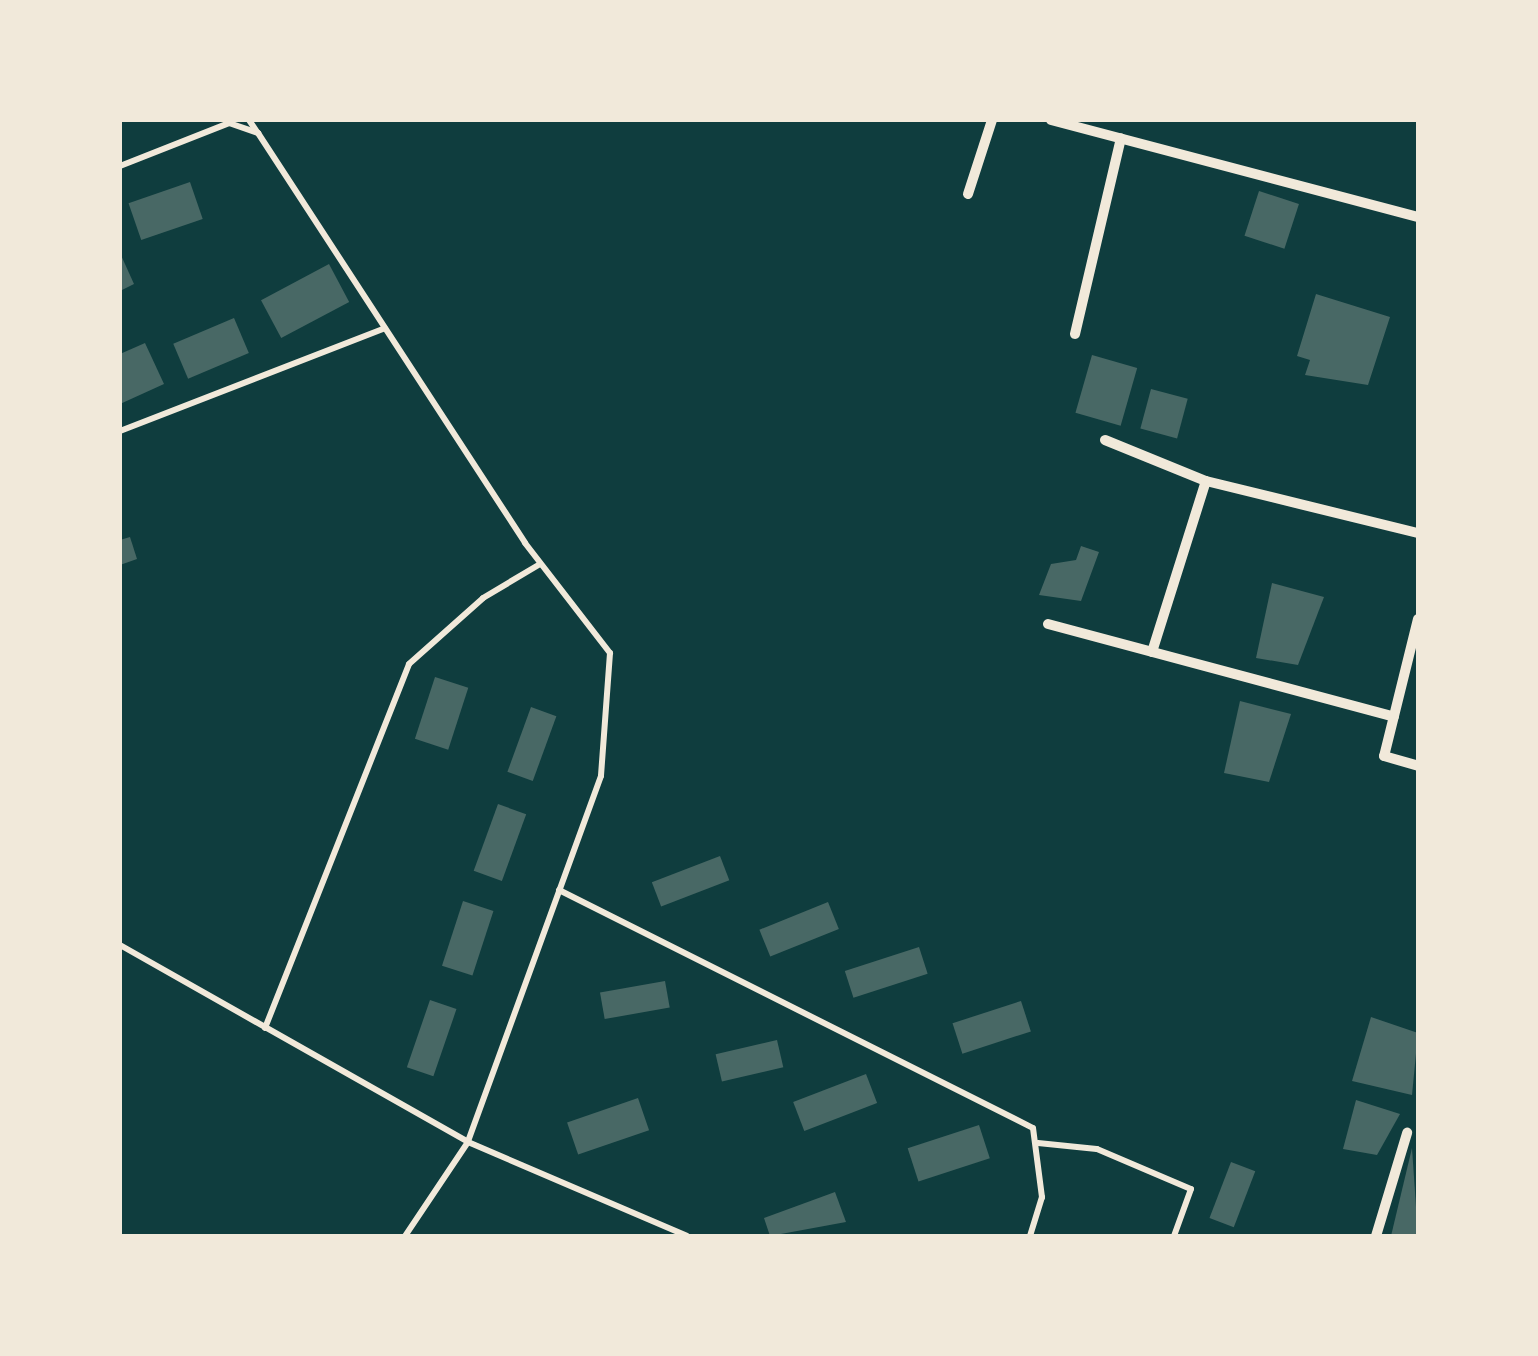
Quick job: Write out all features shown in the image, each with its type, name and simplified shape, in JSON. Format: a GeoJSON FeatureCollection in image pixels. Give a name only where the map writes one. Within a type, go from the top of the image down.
{"type":"FeatureCollection","features":[{"type":"Feature","properties":{"kind":"street"},"geometry":{"type":"LineString","coordinates":[[968,194],[992,120]]}},
{"type":"Feature","properties":{"kind":"street"},"geometry":{"type":"LineString","coordinates":[[1051,120],[1418,217]]}},
{"type":"Feature","properties":{"kind":"street"},"geometry":{"type":"LineString","coordinates":[[1075,334],[1122,138]]}},
{"type":"Feature","properties":{"kind":"street"},"geometry":{"type":"LineString","coordinates":[[1104,440],[1206,481],[1418,533]]}},
{"type":"Feature","properties":{"kind":"street"},"geometry":{"type":"LineString","coordinates":[[1152,652],[1206,481]]}},
{"type":"Feature","properties":{"kind":"street"},"geometry":{"type":"LineString","coordinates":[[1418,619],[1384,756],[1418,766]]}},
{"type":"Feature","properties":{"kind":"street"},"geometry":{"type":"LineString","coordinates":[[1048,624],[1394,717]]}},
{"type":"Feature","properties":{"kind":"street"},"geometry":{"type":"LineString","coordinates":[[1376,1236],[1407,1133]]}},
{"type":"Feature","properties":{"kind":"lane"},"geometry":{"type":"LineString","coordinates":[[249,120],[540,564],[610,653],[601,776],[468,1142],[405,1236]]}},
{"type":"Feature","properties":{"kind":"lane"},"geometry":{"type":"LineString","coordinates":[[120,166],[229,123],[258,133]]}},
{"type":"Feature","properties":{"kind":"lane"},"geometry":{"type":"LineString","coordinates":[[120,431],[385,328]]}},
{"type":"Feature","properties":{"kind":"lane"},"geometry":{"type":"LineString","coordinates":[[265,1028],[410,664],[483,598],[540,564]]}},
{"type":"Feature","properties":{"kind":"lane"},"geometry":{"type":"LineString","coordinates":[[559,890],[1033,1128],[1042,1196],[1030,1236]]}},
{"type":"Feature","properties":{"kind":"lane"},"geometry":{"type":"LineString","coordinates":[[120,945],[468,1142],[687,1236]]}},
{"type":"Feature","properties":{"kind":"lane"},"geometry":{"type":"LineString","coordinates":[[1038,1143],[1097,1150],[1191,1190],[1174,1236]]}},
{"type":"Feature","properties":{"kind":"building"},"geometry":{"type":"Polygon","coordinates":[[[190,182],[203,219],[141,240],[129,203],[190,182]]]}},
{"type":"Feature","properties":{"kind":"building"},"geometry":{"type":"Polygon","coordinates":[[[1259,191],[1299,204],[1284,249],[1244,236],[1259,191]]]}},
{"type":"Feature","properties":{"kind":"building"},"geometry":{"type":"Polygon","coordinates":[[[120,253],[134,284],[120,291],[120,253]]]}},
{"type":"Feature","properties":{"kind":"building"},"geometry":{"type":"Polygon","coordinates":[[[329,264],[349,302],[281,338],[261,300],[329,264]]]}},
{"type":"Feature","properties":{"kind":"building"},"geometry":{"type":"Polygon","coordinates":[[[1316,294],[1390,317],[1368,385],[1305,375],[1310,360],[1297,356],[1316,294]]]}},
{"type":"Feature","properties":{"kind":"building"},"geometry":{"type":"Polygon","coordinates":[[[234,318],[249,353],[188,379],[173,344],[234,318]]]}},
{"type":"Feature","properties":{"kind":"building"},"geometry":{"type":"Polygon","coordinates":[[[145,343],[164,384],[120,404],[120,354],[145,343]]]}},
{"type":"Feature","properties":{"kind":"building"},"geometry":{"type":"Polygon","coordinates":[[[1092,355],[1137,368],[1121,426],[1075,413],[1092,355]]]}},
{"type":"Feature","properties":{"kind":"building"},"geometry":{"type":"Polygon","coordinates":[[[1151,389],[1188,399],[1177,438],[1140,429],[1151,389]]]}},
{"type":"Feature","properties":{"kind":"building"},"geometry":{"type":"Polygon","coordinates":[[[130,537],[137,559],[120,565],[120,540],[130,537]]]}},
{"type":"Feature","properties":{"kind":"building"},"geometry":{"type":"Polygon","coordinates":[[[1081,546],[1099,552],[1081,601],[1039,595],[1051,564],[1076,560],[1081,546]]]}},
{"type":"Feature","properties":{"kind":"building"},"geometry":{"type":"Polygon","coordinates":[[[1272,583],[1324,597],[1298,665],[1256,658],[1272,583]]]}},
{"type":"Feature","properties":{"kind":"building"},"geometry":{"type":"Polygon","coordinates":[[[435,677],[468,688],[448,750],[415,739],[435,677]]]}},
{"type":"Feature","properties":{"kind":"building"},"geometry":{"type":"Polygon","coordinates":[[[1240,701],[1291,714],[1269,782],[1224,773],[1240,701]]]}},
{"type":"Feature","properties":{"kind":"building"},"geometry":{"type":"Polygon","coordinates":[[[531,707],[556,716],[533,781],[507,772],[531,707]]]}},
{"type":"Feature","properties":{"kind":"building"},"geometry":{"type":"Polygon","coordinates":[[[498,804],[526,814],[502,881],[474,871],[498,804]]]}},
{"type":"Feature","properties":{"kind":"building"},"geometry":{"type":"Polygon","coordinates":[[[720,856],[729,880],[661,906],[652,882],[720,856]]]}},
{"type":"Feature","properties":{"kind":"building"},"geometry":{"type":"Polygon","coordinates":[[[463,901],[493,911],[472,976],[442,966],[463,901]]]}},
{"type":"Feature","properties":{"kind":"building"},"geometry":{"type":"Polygon","coordinates":[[[828,902],[839,929],[770,957],[759,930],[828,902]]]}},
{"type":"Feature","properties":{"kind":"building"},"geometry":{"type":"Polygon","coordinates":[[[919,947],[928,974],[853,998],[845,971],[919,947]]]}},
{"type":"Feature","properties":{"kind":"building"},"geometry":{"type":"Polygon","coordinates":[[[665,981],[670,1008],[605,1019],[600,992],[665,981]]]}},
{"type":"Feature","properties":{"kind":"building"},"geometry":{"type":"Polygon","coordinates":[[[430,1000],[456,1009],[433,1076],[407,1067],[430,1000]]]}},
{"type":"Feature","properties":{"kind":"building"},"geometry":{"type":"Polygon","coordinates":[[[1021,1001],[1031,1031],[962,1054],[953,1023],[1021,1001]]]}},
{"type":"Feature","properties":{"kind":"building"},"geometry":{"type":"Polygon","coordinates":[[[1371,1017],[1418,1033],[1412,1095],[1352,1081],[1371,1017]]]}},
{"type":"Feature","properties":{"kind":"building"},"geometry":{"type":"Polygon","coordinates":[[[777,1040],[783,1067],[722,1081],[716,1054],[777,1040]]]}},
{"type":"Feature","properties":{"kind":"building"},"geometry":{"type":"Polygon","coordinates":[[[866,1074],[877,1103],[804,1131],[793,1102],[866,1074]]]}},
{"type":"Feature","properties":{"kind":"building"},"geometry":{"type":"Polygon","coordinates":[[[638,1098],[649,1130],[578,1155],[567,1122],[638,1098]]]}},
{"type":"Feature","properties":{"kind":"building"},"geometry":{"type":"Polygon","coordinates":[[[1356,1100],[1400,1114],[1377,1155],[1343,1149],[1356,1100]]]}},
{"type":"Feature","properties":{"kind":"building"},"geometry":{"type":"Polygon","coordinates":[[[979,1125],[990,1158],[918,1181],[908,1148],[979,1125]]]}},
{"type":"Feature","properties":{"kind":"building"},"geometry":{"type":"Polygon","coordinates":[[[1412,1148],[1418,1236],[1391,1236],[1412,1148]]]}},
{"type":"Feature","properties":{"kind":"building"},"geometry":{"type":"Polygon","coordinates":[[[1231,1162],[1255,1171],[1234,1227],[1209,1218],[1231,1162]]]}},
{"type":"Feature","properties":{"kind":"building"},"geometry":{"type":"Polygon","coordinates":[[[835,1192],[846,1222],[770,1236],[764,1218],[835,1192]]]}}]}
